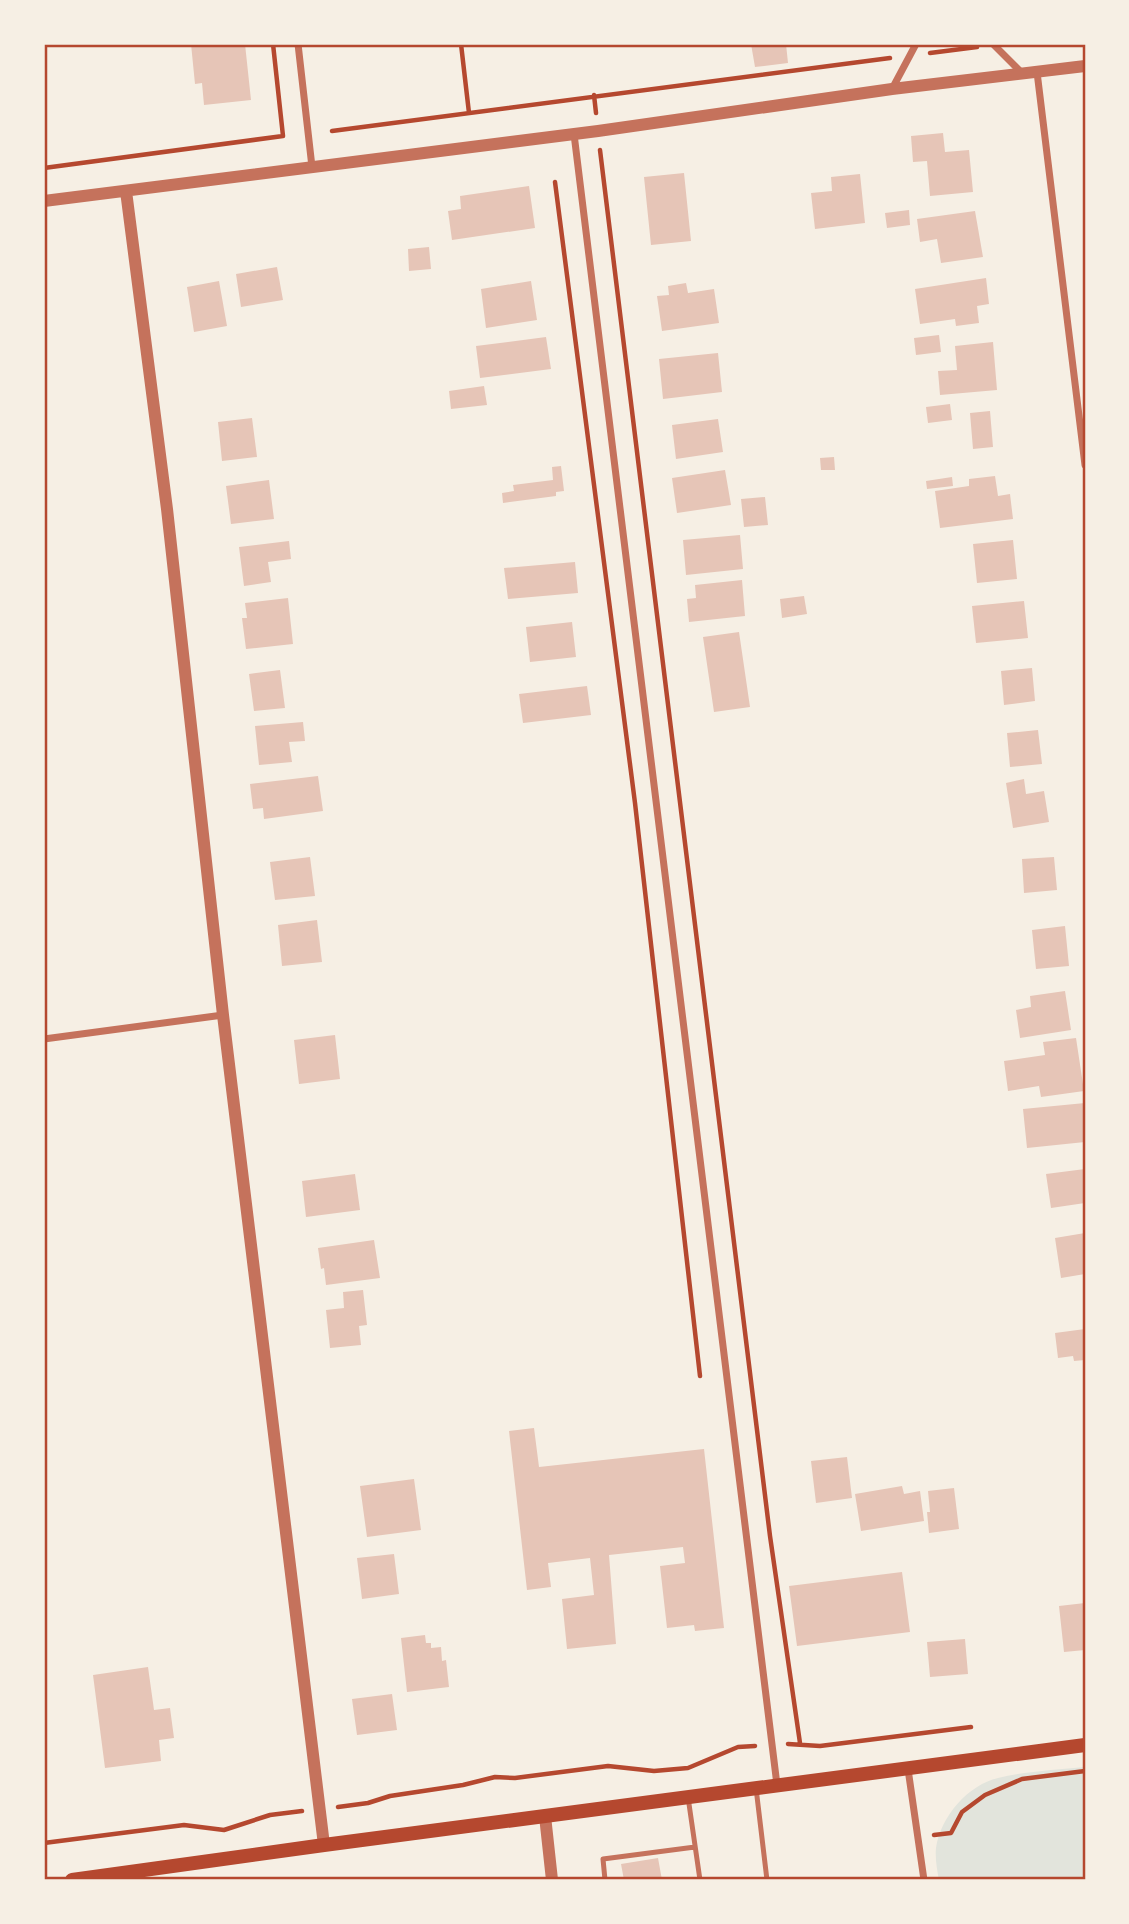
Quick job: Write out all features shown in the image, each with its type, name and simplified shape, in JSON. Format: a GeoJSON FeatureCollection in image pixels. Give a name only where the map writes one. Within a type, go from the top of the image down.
{"type":"FeatureCollection","features":[{"type":"Feature","properties":{"kind":"main road"},"geometry":{"type":"LineString","coordinates":[[74,1880],[1085,1745]]}},
{"type":"Feature","properties":{"kind":"street"},"geometry":{"type":"LineString","coordinates":[[298,44],[312,167]]}},
{"type":"Feature","properties":{"kind":"street"},"geometry":{"type":"LineString","coordinates":[[892,89],[916,44]]}},
{"type":"Feature","properties":{"kind":"street"},"geometry":{"type":"LineString","coordinates":[[994,45],[1030,74],[1085,465]]}},
{"type":"Feature","properties":{"kind":"street"},"geometry":{"type":"LineString","coordinates":[[44,201],[1085,66]]}},
{"type":"Feature","properties":{"kind":"street"},"geometry":{"type":"LineString","coordinates":[[574,134],[777,1785]]}},
{"type":"Feature","properties":{"kind":"street"},"geometry":{"type":"LineString","coordinates":[[126,191],[167,509],[223,1014],[324,1845]]}},
{"type":"Feature","properties":{"kind":"street"},"geometry":{"type":"LineString","coordinates":[[44,1039],[223,1014]]}},
{"type":"Feature","properties":{"kind":"street"},"geometry":{"type":"LineString","coordinates":[[908,1768],[924,1880]]}},
{"type":"Feature","properties":{"kind":"street"},"geometry":{"type":"LineString","coordinates":[[545,1816],[552,1880]]}},
{"type":"Feature","properties":{"kind":"lane"},"geometry":{"type":"LineString","coordinates":[[756,1788],[767,1880]]}},
{"type":"Feature","properties":{"kind":"lane"},"geometry":{"type":"LineString","coordinates":[[688,1797],[700,1880]]}},
{"type":"Feature","properties":{"kind":"lane"},"geometry":{"type":"LineString","coordinates":[[605,1880],[603,1860],[695,1847]]}},
{"type":"Feature","properties":{"kind":"path"},"geometry":{"type":"LineString","coordinates":[[44,167],[283,136],[273,44]]}},
{"type":"Feature","properties":{"kind":"path"},"geometry":{"type":"LineString","coordinates":[[461,44],[469,113]]}},
{"type":"Feature","properties":{"kind":"path"},"geometry":{"type":"LineString","coordinates":[[332,131],[994,45]]}},
{"type":"Feature","properties":{"kind":"path"},"geometry":{"type":"LineString","coordinates":[[594,95],[768,1523],[800,1743]]}},
{"type":"Feature","properties":{"kind":"path"},"geometry":{"type":"LineString","coordinates":[[555,182],[635,803],[700,1376]]}},
{"type":"Feature","properties":{"kind":"path"},"geometry":{"type":"LineString","coordinates":[[44,1843],[184,1825],[224,1830],[270,1815],[368,1803],[390,1796],[463,1785],[495,1777],[515,1778],[608,1766],[654,1771],[688,1768],[738,1747],[800,1743],[820,1746],[971,1727]]}},
{"type":"Feature","properties":{"kind":"path"},"geometry":{"type":"LineString","coordinates":[[918,1837],[951,1833],[962,1812],[985,1795],[1022,1779],[1085,1771]]}},
{"type":"Feature","properties":{"kind":"shaded area"},"geometry":{"type":"Polygon","coordinates":[[[1085,1767],[1085,1880],[939,1880],[936,1848],[939,1836],[950,1814],[976,1787],[998,1778],[1030,1772],[1085,1767]]]}},
{"type":"Feature","properties":{"kind":"building"},"geometry":{"type":"Polygon","coordinates":[[[191,44],[245,44],[251,100],[204,105],[202,83],[195,84],[191,44]]]}},
{"type":"Feature","properties":{"kind":"building"},"geometry":{"type":"Polygon","coordinates":[[[751,44],[786,44],[788,63],[755,67],[751,44]]]}},
{"type":"Feature","properties":{"kind":"building"},"geometry":{"type":"Polygon","coordinates":[[[943,133],[945,152],[969,150],[973,192],[930,196],[927,161],[913,162],[911,136],[943,133]]]}},
{"type":"Feature","properties":{"kind":"building"},"geometry":{"type":"Polygon","coordinates":[[[684,173],[691,241],[651,245],[644,177],[684,173]]]}},
{"type":"Feature","properties":{"kind":"building"},"geometry":{"type":"Polygon","coordinates":[[[860,174],[865,223],[815,229],[811,193],[832,191],[831,177],[860,174]]]}},
{"type":"Feature","properties":{"kind":"building"},"geometry":{"type":"Polygon","coordinates":[[[529,186],[535,228],[452,240],[448,211],[461,209],[460,196],[529,186]]]}},
{"type":"Feature","properties":{"kind":"building"},"geometry":{"type":"Polygon","coordinates":[[[909,210],[910,225],[887,228],[885,213],[909,210]]]}},
{"type":"Feature","properties":{"kind":"building"},"geometry":{"type":"Polygon","coordinates":[[[975,211],[983,257],[941,263],[937,239],[920,242],[917,219],[975,211]]]}},
{"type":"Feature","properties":{"kind":"building"},"geometry":{"type":"Polygon","coordinates":[[[429,247],[431,269],[409,271],[408,249],[429,247]]]}},
{"type":"Feature","properties":{"kind":"building"},"geometry":{"type":"Polygon","coordinates":[[[277,267],[283,300],[241,307],[236,274],[277,267]]]}},
{"type":"Feature","properties":{"kind":"building"},"geometry":{"type":"Polygon","coordinates":[[[986,278],[989,304],[977,306],[979,323],[956,326],[955,319],[920,324],[915,289],[986,278]]]}},
{"type":"Feature","properties":{"kind":"building"},"geometry":{"type":"Polygon","coordinates":[[[219,281],[227,326],[194,332],[187,287],[219,281]]]}},
{"type":"Feature","properties":{"kind":"building"},"geometry":{"type":"Polygon","coordinates":[[[531,281],[537,320],[486,328],[481,289],[531,281]]]}},
{"type":"Feature","properties":{"kind":"building"},"geometry":{"type":"Polygon","coordinates":[[[686,283],[688,293],[714,289],[719,323],[662,331],[657,296],[669,295],[668,286],[686,283]]]}},
{"type":"Feature","properties":{"kind":"building"},"geometry":{"type":"Polygon","coordinates":[[[939,335],[941,352],[916,355],[914,338],[939,335]]]}},
{"type":"Feature","properties":{"kind":"building"},"geometry":{"type":"Polygon","coordinates":[[[546,337],[551,369],[480,378],[476,346],[546,337]]]}},
{"type":"Feature","properties":{"kind":"building"},"geometry":{"type":"Polygon","coordinates":[[[993,342],[997,390],[940,395],[938,371],[957,370],[955,346],[993,342]]]}},
{"type":"Feature","properties":{"kind":"building"},"geometry":{"type":"Polygon","coordinates":[[[718,353],[722,392],[663,399],[659,359],[718,353]]]}},
{"type":"Feature","properties":{"kind":"building"},"geometry":{"type":"Polygon","coordinates":[[[484,386],[487,405],[451,409],[449,391],[484,386]]]}},
{"type":"Feature","properties":{"kind":"building"},"geometry":{"type":"Polygon","coordinates":[[[950,404],[952,420],[928,423],[926,407],[950,404]]]}},
{"type":"Feature","properties":{"kind":"building"},"geometry":{"type":"Polygon","coordinates":[[[990,411],[993,447],[973,449],[970,413],[990,411]]]}},
{"type":"Feature","properties":{"kind":"building"},"geometry":{"type":"Polygon","coordinates":[[[252,418],[257,457],[222,461],[218,422],[252,418]]]}},
{"type":"Feature","properties":{"kind":"building"},"geometry":{"type":"Polygon","coordinates":[[[718,419],[723,452],[676,459],[672,425],[718,419]]]}},
{"type":"Feature","properties":{"kind":"building"},"geometry":{"type":"Polygon","coordinates":[[[834,457],[835,470],[821,470],[820,458],[834,457]]]}},
{"type":"Feature","properties":{"kind":"building"},"geometry":{"type":"Polygon","coordinates":[[[561,466],[564,491],[556,492],[556,496],[503,503],[502,493],[514,491],[513,485],[553,480],[552,467],[561,466]]]}},
{"type":"Feature","properties":{"kind":"building"},"geometry":{"type":"Polygon","coordinates":[[[725,470],[731,505],[677,513],[672,478],[725,470]]]}},
{"type":"Feature","properties":{"kind":"building"},"geometry":{"type":"Polygon","coordinates":[[[995,476],[998,496],[1010,494],[1013,519],[940,528],[935,491],[969,486],[969,479],[995,476]]]}},
{"type":"Feature","properties":{"kind":"building"},"geometry":{"type":"Polygon","coordinates":[[[952,477],[953,486],[927,489],[926,481],[952,477]]]}},
{"type":"Feature","properties":{"kind":"building"},"geometry":{"type":"Polygon","coordinates":[[[269,480],[274,519],[231,524],[226,486],[269,480]]]}},
{"type":"Feature","properties":{"kind":"building"},"geometry":{"type":"Polygon","coordinates":[[[765,497],[768,525],[744,527],[741,499],[765,497]]]}},
{"type":"Feature","properties":{"kind":"building"},"geometry":{"type":"Polygon","coordinates":[[[740,535],[743,569],[686,575],[683,540],[740,535]]]}},
{"type":"Feature","properties":{"kind":"building"},"geometry":{"type":"Polygon","coordinates":[[[1013,540],[1017,579],[977,583],[973,544],[1013,540]]]}},
{"type":"Feature","properties":{"kind":"building"},"geometry":{"type":"Polygon","coordinates":[[[289,541],[291,559],[268,562],[271,582],[244,586],[239,547],[289,541]]]}},
{"type":"Feature","properties":{"kind":"building"},"geometry":{"type":"Polygon","coordinates":[[[575,562],[578,593],[508,599],[504,568],[575,562]]]}},
{"type":"Feature","properties":{"kind":"building"},"geometry":{"type":"Polygon","coordinates":[[[742,580],[745,616],[689,622],[687,599],[696,598],[695,585],[742,580]]]}},
{"type":"Feature","properties":{"kind":"building"},"geometry":{"type":"Polygon","coordinates":[[[804,596],[807,614],[782,618],[780,599],[804,596]]]}},
{"type":"Feature","properties":{"kind":"building"},"geometry":{"type":"Polygon","coordinates":[[[288,598],[293,644],[246,649],[242,618],[247,618],[245,603],[288,598]]]}},
{"type":"Feature","properties":{"kind":"building"},"geometry":{"type":"Polygon","coordinates":[[[1024,601],[1028,638],[976,643],[972,606],[1024,601]]]}},
{"type":"Feature","properties":{"kind":"building"},"geometry":{"type":"Polygon","coordinates":[[[572,622],[576,657],[530,662],[526,627],[572,622]]]}},
{"type":"Feature","properties":{"kind":"building"},"geometry":{"type":"Polygon","coordinates":[[[739,632],[750,707],[714,712],[703,637],[739,632]]]}},
{"type":"Feature","properties":{"kind":"building"},"geometry":{"type":"Polygon","coordinates":[[[1032,668],[1035,701],[1004,705],[1001,671],[1032,668]]]}},
{"type":"Feature","properties":{"kind":"building"},"geometry":{"type":"Polygon","coordinates":[[[280,670],[285,708],[254,711],[249,674],[280,670]]]}},
{"type":"Feature","properties":{"kind":"building"},"geometry":{"type":"Polygon","coordinates":[[[587,686],[591,715],[523,723],[519,694],[587,686]]]}},
{"type":"Feature","properties":{"kind":"building"},"geometry":{"type":"Polygon","coordinates":[[[303,722],[305,741],[289,742],[292,762],[259,765],[255,726],[303,722]]]}},
{"type":"Feature","properties":{"kind":"building"},"geometry":{"type":"Polygon","coordinates":[[[1038,730],[1042,764],[1010,767],[1007,733],[1038,730]]]}},
{"type":"Feature","properties":{"kind":"building"},"geometry":{"type":"Polygon","coordinates":[[[318,776],[323,811],[264,819],[263,808],[253,809],[250,784],[318,776]]]}},
{"type":"Feature","properties":{"kind":"building"},"geometry":{"type":"Polygon","coordinates":[[[1024,779],[1026,794],[1044,791],[1049,822],[1013,828],[1006,783],[1024,779]]]}},
{"type":"Feature","properties":{"kind":"building"},"geometry":{"type":"Polygon","coordinates":[[[310,857],[315,896],[275,900],[270,862],[310,857]]]}},
{"type":"Feature","properties":{"kind":"building"},"geometry":{"type":"Polygon","coordinates":[[[1054,857],[1057,890],[1024,893],[1022,859],[1054,857]]]}},
{"type":"Feature","properties":{"kind":"building"},"geometry":{"type":"Polygon","coordinates":[[[317,920],[322,962],[282,966],[278,925],[317,920]]]}},
{"type":"Feature","properties":{"kind":"building"},"geometry":{"type":"Polygon","coordinates":[[[1065,926],[1069,966],[1036,969],[1032,930],[1065,926]]]}},
{"type":"Feature","properties":{"kind":"building"},"geometry":{"type":"Polygon","coordinates":[[[1065,991],[1071,1030],[1020,1038],[1016,1010],[1031,1007],[1030,996],[1065,991]]]}},
{"type":"Feature","properties":{"kind":"building"},"geometry":{"type":"Polygon","coordinates":[[[335,1035],[340,1079],[299,1084],[294,1040],[335,1035]]]}},
{"type":"Feature","properties":{"kind":"building"},"geometry":{"type":"Polygon","coordinates":[[[1076,1038],[1084,1091],[1041,1097],[1039,1086],[1008,1091],[1004,1061],[1045,1055],[1043,1042],[1076,1038]]]}},
{"type":"Feature","properties":{"kind":"building"},"geometry":{"type":"Polygon","coordinates":[[[1085,1103],[1085,1142],[1027,1148],[1023,1109],[1085,1103]]]}},
{"type":"Feature","properties":{"kind":"building"},"geometry":{"type":"Polygon","coordinates":[[[1085,1169],[1085,1203],[1051,1208],[1046,1174],[1085,1169]]]}},
{"type":"Feature","properties":{"kind":"building"},"geometry":{"type":"Polygon","coordinates":[[[355,1174],[360,1210],[306,1217],[302,1181],[355,1174]]]}},
{"type":"Feature","properties":{"kind":"building"},"geometry":{"type":"Polygon","coordinates":[[[1085,1233],[1085,1274],[1061,1278],[1055,1238],[1085,1233]]]}},
{"type":"Feature","properties":{"kind":"building"},"geometry":{"type":"Polygon","coordinates":[[[374,1240],[380,1278],[326,1285],[318,1248],[374,1240]]]}},
{"type":"Feature","properties":{"kind":"building"},"geometry":{"type":"Polygon","coordinates":[[[363,1290],[367,1325],[359,1326],[361,1345],[330,1348],[326,1310],[344,1308],[343,1292],[363,1290]]]}},
{"type":"Feature","properties":{"kind":"building"},"geometry":{"type":"Polygon","coordinates":[[[1085,1329],[1085,1360],[1074,1361],[1073,1356],[1058,1358],[1055,1333],[1085,1329]]]}},
{"type":"Feature","properties":{"kind":"building"},"geometry":{"type":"Polygon","coordinates":[[[534,1428],[539,1467],[704,1449],[724,1628],[695,1631],[694,1625],[667,1628],[660,1566],[685,1563],[683,1547],[609,1555],[616,1644],[567,1649],[562,1599],[594,1595],[590,1558],[548,1563],[551,1587],[527,1590],[509,1431],[534,1428]]]}},
{"type":"Feature","properties":{"kind":"building"},"geometry":{"type":"Polygon","coordinates":[[[847,1457],[852,1498],[816,1503],[811,1461],[847,1457]]]}},
{"type":"Feature","properties":{"kind":"building"},"geometry":{"type":"Polygon","coordinates":[[[414,1479],[421,1530],[367,1537],[360,1486],[414,1479]]]}},
{"type":"Feature","properties":{"kind":"building"},"geometry":{"type":"Polygon","coordinates":[[[902,1486],[904,1494],[920,1491],[924,1521],[861,1531],[855,1494],[902,1486]]]}},
{"type":"Feature","properties":{"kind":"building"},"geometry":{"type":"Polygon","coordinates":[[[954,1488],[959,1529],[929,1533],[928,1491],[954,1488]]]}},
{"type":"Feature","properties":{"kind":"building"},"geometry":{"type":"Polygon","coordinates":[[[394,1554],[399,1594],[362,1599],[357,1558],[394,1554]]]}},
{"type":"Feature","properties":{"kind":"building"},"geometry":{"type":"Polygon","coordinates":[[[902,1572],[910,1632],[797,1646],[789,1586],[902,1572]]]}},
{"type":"Feature","properties":{"kind":"building"},"geometry":{"type":"Polygon","coordinates":[[[1085,1603],[1085,1650],[1064,1652],[1059,1606],[1085,1603]]]}},
{"type":"Feature","properties":{"kind":"building"},"geometry":{"type":"Polygon","coordinates":[[[425,1635],[426,1643],[431,1643],[431,1648],[441,1647],[442,1661],[446,1660],[449,1687],[407,1692],[401,1638],[425,1635]]]}},
{"type":"Feature","properties":{"kind":"building"},"geometry":{"type":"Polygon","coordinates":[[[965,1639],[968,1674],[930,1677],[927,1642],[965,1639]]]}},
{"type":"Feature","properties":{"kind":"building"},"geometry":{"type":"Polygon","coordinates":[[[148,1667],[154,1710],[170,1708],[174,1738],[159,1740],[161,1761],[105,1768],[93,1675],[148,1667]]]}},
{"type":"Feature","properties":{"kind":"building"},"geometry":{"type":"Polygon","coordinates":[[[392,1694],[397,1730],[357,1735],[352,1699],[392,1694]]]}},
{"type":"Feature","properties":{"kind":"building"},"geometry":{"type":"Polygon","coordinates":[[[658,1858],[662,1880],[624,1880],[621,1864],[658,1858]]]}}]}
